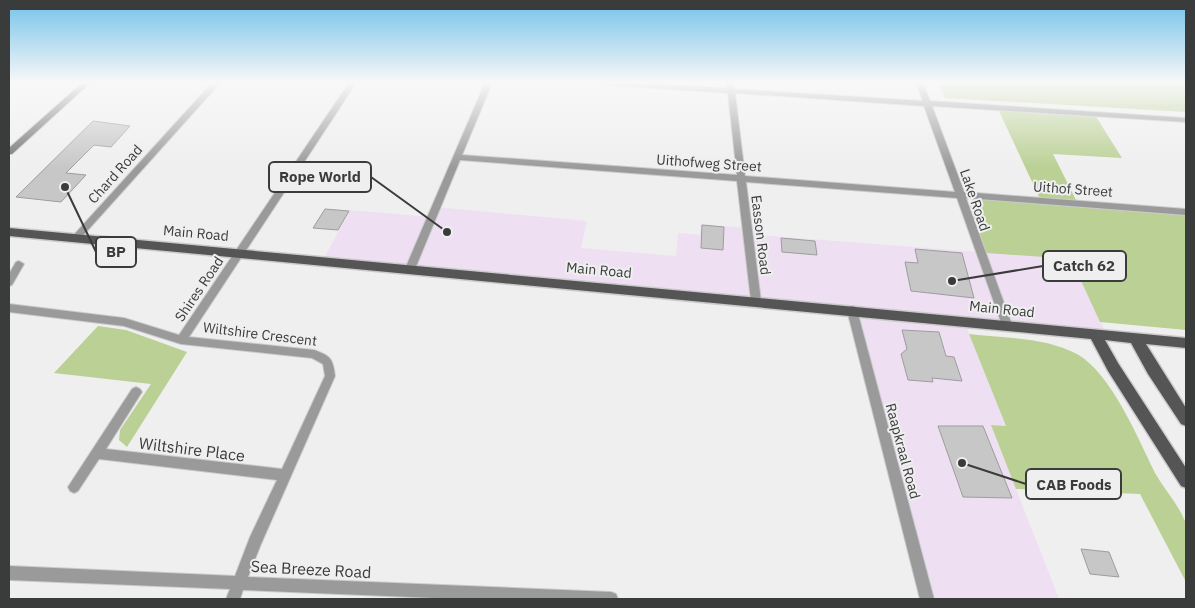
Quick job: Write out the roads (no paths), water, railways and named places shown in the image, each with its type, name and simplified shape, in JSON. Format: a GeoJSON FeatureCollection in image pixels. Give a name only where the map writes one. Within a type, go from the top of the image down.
{"type":"FeatureCollection","features":[{"type":"Feature","properties":{"kind":"main road"},"geometry":{"type":"LineString","coordinates":[[9,152],[54,111]]}},
{"type":"Feature","properties":{"kind":"main road","name":"Main Road"},"geometry":{"type":"LineString","coordinates":[[9,232],[852,310],[1186,344]]}},
{"type":"Feature","properties":{"kind":"main road"},"geometry":{"type":"LineString","coordinates":[[1096,335],[1113,367],[1186,481]]}},
{"type":"Feature","properties":{"kind":"main road"},"geometry":{"type":"LineString","coordinates":[[1136,340],[1186,420]]}},
{"type":"Feature","properties":{"kind":"street","name":"Chard Road"},"geometry":{"type":"LineString","coordinates":[[75,239],[190,111]]}},
{"type":"Feature","properties":{"kind":"street","name":"Shires Road"},"geometry":{"type":"LineString","coordinates":[[181,340],[333,111]]}},
{"type":"Feature","properties":{"kind":"street"},"geometry":{"type":"LineString","coordinates":[[410,268],[476,111]]}},
{"type":"Feature","properties":{"kind":"street","name":"Easson Road"},"geometry":{"type":"LineString","coordinates":[[733,111],[756,301]]}},
{"type":"Feature","properties":{"kind":"street","name":"Lake Road"},"geometry":{"type":"LineString","coordinates":[[930,111],[1007,326]]}},
{"type":"Feature","properties":{"kind":"street"},"geometry":{"type":"LineString","coordinates":[[1046,111],[1186,120]]}},
{"type":"Feature","properties":{"kind":"street","name":"Uithofweg Street"},"geometry":{"type":"LineString","coordinates":[[457,157],[959,194]]}},
{"type":"Feature","properties":{"kind":"street","name":"Uithof Street"},"geometry":{"type":"LineString","coordinates":[[959,194],[1186,212]]}},
{"type":"Feature","properties":{"kind":"street"},"geometry":{"type":"LineString","coordinates":[[9,282],[20,264]]}},
{"type":"Feature","properties":{"kind":"street","name":"Wiltshire Crescent"},"geometry":{"type":"LineString","coordinates":[[9,308],[124,322],[181,340],[314,354],[328,362],[330,376],[284,475],[233,599]]}},
{"type":"Feature","properties":{"kind":"street","name":"Raapkraal Road"},"geometry":{"type":"LineString","coordinates":[[852,310],[927,599]]}},
{"type":"Feature","properties":{"kind":"street"},"geometry":{"type":"LineString","coordinates":[[74,487],[136,392]]}},
{"type":"Feature","properties":{"kind":"street","name":"Wiltshire Place"},"geometry":{"type":"LineString","coordinates":[[96,453],[284,475]]}},
{"type":"Feature","properties":{"kind":"street","name":"Sea Breeze Road"},"geometry":{"type":"LineString","coordinates":[[9,573],[239,583],[470,597],[501,594],[611,599]]}},
{"type":"Feature","properties":{"kind":"place","name":"BP"},"geometry":{"type":"Point","coordinates":[65,187]}},
{"type":"Feature","properties":{"kind":"place","name":"Rope World"},"geometry":{"type":"Point","coordinates":[447,232]}},
{"type":"Feature","properties":{"kind":"place","name":"Catch 62"},"geometry":{"type":"Point","coordinates":[952,281]}},
{"type":"Feature","properties":{"kind":"place","name":"CAB Foods"},"geometry":{"type":"Point","coordinates":[962,463]}}]}
